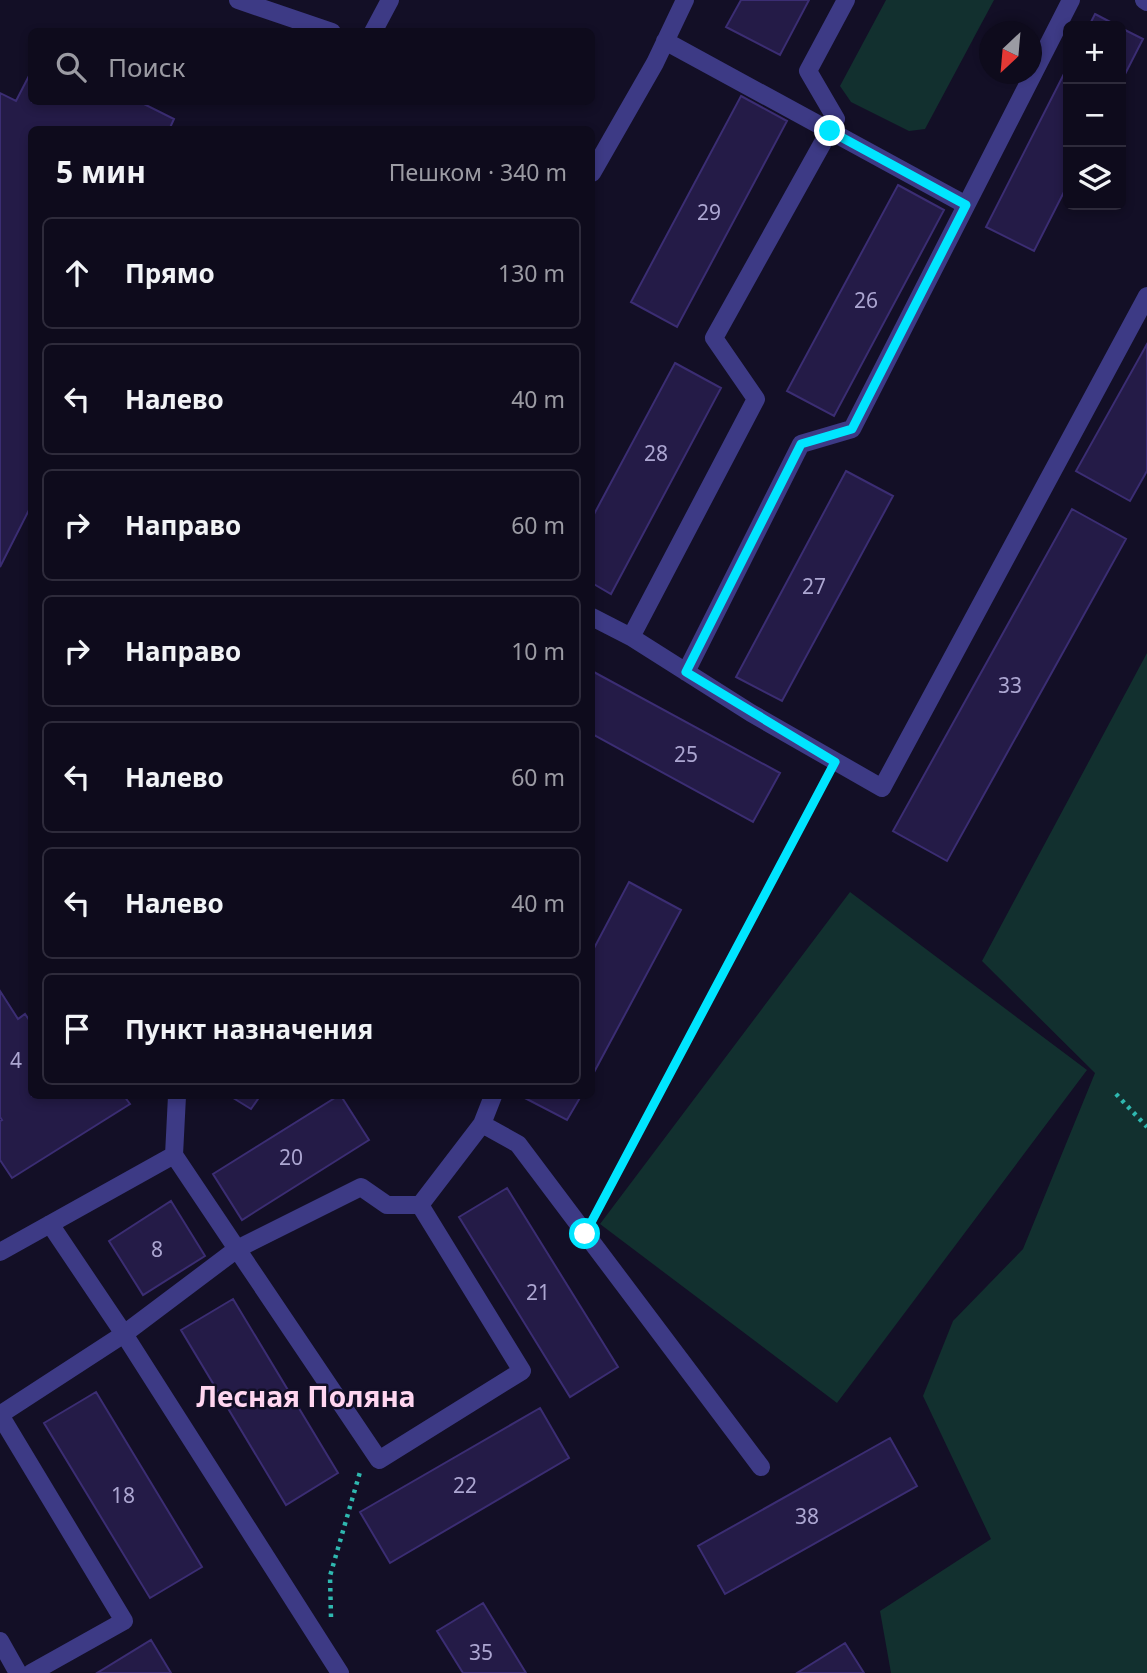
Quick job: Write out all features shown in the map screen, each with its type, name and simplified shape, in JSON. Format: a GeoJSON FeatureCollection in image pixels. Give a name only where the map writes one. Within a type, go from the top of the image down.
{"type":"FeatureCollection","features":[{"type":"Feature","properties":{"kind":"street"},"geometry":{"type":"LineString","coordinates":[[239,0],[320,28]]}},
{"type":"Feature","properties":{"kind":"street"},"geometry":{"type":"LineString","coordinates":[[375,28],[390,0]]}},
{"type":"Feature","properties":{"kind":"street"},"geometry":{"type":"LineString","coordinates":[[595,168],[685,0]]}},
{"type":"Feature","properties":{"kind":"street"},"geometry":{"type":"LineString","coordinates":[[631,637],[756,399],[714,338],[836,119],[808,71],[846,0]]}},
{"type":"Feature","properties":{"kind":"street"},"geometry":{"type":"LineString","coordinates":[[686,672],[801,444],[852,429],[1071,0]]}},
{"type":"Feature","properties":{"kind":"street"},"geometry":{"type":"LineString","coordinates":[[665,41],[966,205]]}},
{"type":"Feature","properties":{"kind":"street"},"geometry":{"type":"LineString","coordinates":[[595,619],[631,637],[882,788],[1147,296]]}},
{"type":"Feature","properties":{"kind":"street"},"geometry":{"type":"LineString","coordinates":[[177,1099],[174,1155],[379,1460],[522,1371],[420,1205]]}},
{"type":"Feature","properties":{"kind":"street"},"geometry":{"type":"LineString","coordinates":[[420,1205],[482,1124],[492,1099]]}},
{"type":"Feature","properties":{"kind":"street"},"geometry":{"type":"LineString","coordinates":[[482,1124],[518,1144],[761,1467]]}},
{"type":"Feature","properties":{"kind":"street"},"geometry":{"type":"LineString","coordinates":[[0,1252],[174,1155]]}},
{"type":"Feature","properties":{"kind":"street"},"geometry":{"type":"LineString","coordinates":[[31,1673],[124,1621],[0,1415],[124,1334],[237,1249],[361,1187],[387,1205],[420,1205]]}},
{"type":"Feature","properties":{"kind":"street"},"geometry":{"type":"LineString","coordinates":[[50,1224],[124,1334],[336,1667]]}},
{"type":"Feature","properties":{"kind":"street"},"geometry":{"type":"LineString","coordinates":[[0,1641],[18,1673]]}},
{"type":"Feature","properties":{"kind":"path"},"geometry":{"type":"LineString","coordinates":[[585,1234],[835,762]]}},
{"type":"Feature","properties":{"kind":"path"},"geometry":{"type":"LineString","coordinates":[[1116,1094],[1147,1127]]}},
{"type":"Feature","properties":{"kind":"path"},"geometry":{"type":"LineString","coordinates":[[336,1667],[330,1576],[369,1444]]}},
{"type":"Feature","properties":{"kind":"green space"},"geometry":{"type":"Polygon","coordinates":[[[886,0],[994,0],[983,21],[979,21],[979,28],[925,129],[909,131],[851,102],[840,86],[886,0]]]}},
{"type":"Feature","properties":{"kind":"green space"},"geometry":{"type":"Polygon","coordinates":[[[1147,653],[1147,1673],[891,1673],[880,1611],[991,1539],[923,1396],[953,1321],[1023,1249],[1095,1073],[982,961],[1147,653]]]}},
{"type":"Feature","properties":{"kind":"green space"},"geometry":{"type":"Polygon","coordinates":[[[850,892],[1087,1070],[837,1403],[600,1224],[850,892]]]}},
{"type":"Feature","properties":{"kind":"building"},"geometry":{"type":"Polygon","coordinates":[[[741,0],[809,0],[780,55],[726,27],[741,0]]]}},
{"type":"Feature","properties":{"kind":"building"},"geometry":{"type":"Polygon","coordinates":[[[1095,14],[1108,21],[1092,21],[1095,14]]]}},
{"type":"Feature","properties":{"kind":"building"},"geometry":{"type":"Polygon","coordinates":[[[1126,30],[1143,39],[1126,72],[1126,30]]]}},
{"type":"Feature","properties":{"kind":"building"},"geometry":{"type":"Polygon","coordinates":[[[1063,76],[1063,194],[1034,251],[986,227],[1063,76]]]}},
{"type":"Feature","properties":{"kind":"building"},"geometry":{"type":"Polygon","coordinates":[[[28,78],[28,105],[146,105],[174,119],[171,126],[28,126],[28,512],[0,567],[0,93],[16,101],[28,78]]]}},
{"type":"Feature","properties":{"kind":"building"},"geometry":{"type":"Polygon","coordinates":[[[741,96],[787,121],[677,327],[631,302],[741,96]]]}},
{"type":"Feature","properties":{"kind":"building"},"geometry":{"type":"Polygon","coordinates":[[[898,185],[944,210],[834,416],[787,391],[898,185]]]}},
{"type":"Feature","properties":{"kind":"building"},"geometry":{"type":"Polygon","coordinates":[[[1147,344],[1147,471],[1130,501],[1076,471],[1147,344]]]}},
{"type":"Feature","properties":{"kind":"building"},"geometry":{"type":"Polygon","coordinates":[[[675,363],[721,388],[611,594],[595,585],[595,512],[675,363]]]}},
{"type":"Feature","properties":{"kind":"building"},"geometry":{"type":"Polygon","coordinates":[[[846,471],[893,496],[782,701],[736,677],[846,471]]]}},
{"type":"Feature","properties":{"kind":"building"},"geometry":{"type":"Polygon","coordinates":[[[1072,509],[1126,539],[947,861],[893,831],[1072,509]]]}},
{"type":"Feature","properties":{"kind":"building"},"geometry":{"type":"Polygon","coordinates":[[[595,673],[780,773],[753,822],[595,736],[595,673]]]}},
{"type":"Feature","properties":{"kind":"building"},"geometry":{"type":"Polygon","coordinates":[[[629,882],[681,910],[595,1070],[595,946],[629,882]]]}},
{"type":"Feature","properties":{"kind":"building"},"geometry":{"type":"Polygon","coordinates":[[[0,991],[18,1019],[25,1014],[28,1018],[28,1099],[126,1099],[130,1104],[12,1178],[0,1160],[0,991]]]}},
{"type":"Feature","properties":{"kind":"building"},"geometry":{"type":"Polygon","coordinates":[[[235,1099],[258,1099],[251,1109],[235,1099]]]}},
{"type":"Feature","properties":{"kind":"building"},"geometry":{"type":"Polygon","coordinates":[[[333,1099],[343,1099],[369,1140],[242,1220],[213,1174],[333,1099]]]}},
{"type":"Feature","properties":{"kind":"building"},"geometry":{"type":"Polygon","coordinates":[[[527,1099],[579,1099],[567,1120],[527,1099]]]}},
{"type":"Feature","properties":{"kind":"building"},"geometry":{"type":"Polygon","coordinates":[[[507,1188],[618,1367],[570,1397],[459,1217],[507,1188]]]}},
{"type":"Feature","properties":{"kind":"building"},"geometry":{"type":"Polygon","coordinates":[[[171,1201],[205,1256],[143,1295],[109,1241],[171,1201]]]}},
{"type":"Feature","properties":{"kind":"building"},"geometry":{"type":"Polygon","coordinates":[[[233,1299],[338,1473],[286,1505],[181,1330],[233,1299]]]}},
{"type":"Feature","properties":{"kind":"building"},"geometry":{"type":"Polygon","coordinates":[[[96,1392],[202,1567],[150,1598],[44,1423],[96,1392]]]}},
{"type":"Feature","properties":{"kind":"building"},"geometry":{"type":"Polygon","coordinates":[[[540,1408],[569,1458],[390,1563],[360,1512],[540,1408]]]}},
{"type":"Feature","properties":{"kind":"building"},"geometry":{"type":"Polygon","coordinates":[[[890,1438],[917,1486],[725,1594],[698,1546],[890,1438]]]}},
{"type":"Feature","properties":{"kind":"building"},"geometry":{"type":"Polygon","coordinates":[[[483,1603],[526,1673],[463,1673],[437,1631],[483,1603]]]}},
{"type":"Feature","properties":{"kind":"building"},"geometry":{"type":"Polygon","coordinates":[[[151,1640],[171,1673],[97,1673],[151,1640]]]}},
{"type":"Feature","properties":{"kind":"building"},"geometry":{"type":"Polygon","coordinates":[[[845,1643],[864,1673],[797,1673],[845,1643]]]}},
{"type":"Feature","properties":{"kind":"district","name":"Лесная Поляна"},"geometry":{"type":"Point","coordinates":[306,1396]}},
{"type":"Feature","properties":{"kind":"route"},"geometry":{"type":"LineString","coordinates":[[585,1234],[835,762],[686,672],[801,444],[852,429],[966,205],[830,131]]}}]}
